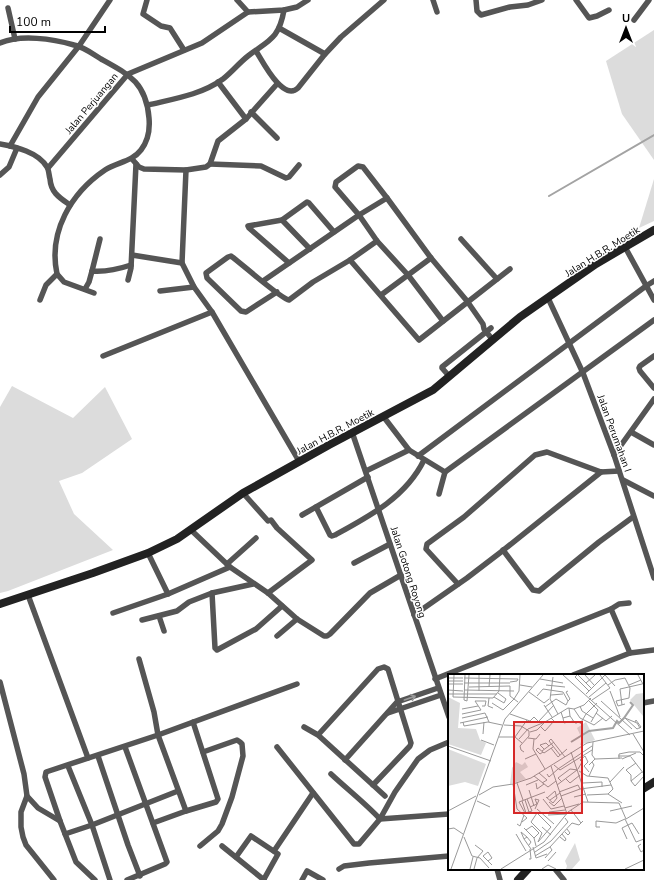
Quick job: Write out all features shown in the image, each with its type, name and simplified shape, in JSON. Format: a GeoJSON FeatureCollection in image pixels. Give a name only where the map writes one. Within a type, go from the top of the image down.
{"type":"FeatureCollection","features":[{"type":"Feature","properties":{"kind":"street"},"geometry":{"type":"LineString","coordinates":[[10,146],[38,97],[79,46],[110,0]]}},
{"type":"Feature","properties":{"kind":"street"},"geometry":{"type":"LineString","coordinates":[[147,0],[143,14],[161,26],[170,28],[184,50]]}},
{"type":"Feature","properties":{"kind":"street"},"geometry":{"type":"LineString","coordinates":[[237,0],[248,12]]}},
{"type":"Feature","properties":{"kind":"street","name":"Jalan Perjuangan"},"geometry":{"type":"LineString","coordinates":[[48,168],[128,74],[202,42],[248,12],[284,10],[297,7],[308,0]]}},
{"type":"Feature","properties":{"kind":"street"},"geometry":{"type":"LineString","coordinates":[[256,51],[277,84],[287,91],[295,91],[325,54],[348,30],[384,0]]}},
{"type":"Feature","properties":{"kind":"street"},"geometry":{"type":"LineString","coordinates":[[433,0],[437,12]]}},
{"type":"Feature","properties":{"kind":"street"},"geometry":{"type":"LineString","coordinates":[[476,0],[477,11],[481,15],[519,2],[528,5],[542,0]]}},
{"type":"Feature","properties":{"kind":"street"},"geometry":{"type":"LineString","coordinates":[[576,0],[589,18],[609,10]]}},
{"type":"Feature","properties":{"kind":"street"},"geometry":{"type":"LineString","coordinates":[[634,20],[649,0]]}},
{"type":"Feature","properties":{"kind":"street"},"geometry":{"type":"LineString","coordinates":[[8,8],[15,40]]}},
{"type":"Feature","properties":{"kind":"street"},"geometry":{"type":"LineString","coordinates":[[148,105],[189,95],[204,90],[218,82],[272,39],[279,28],[284,10]]}},
{"type":"Feature","properties":{"kind":"street"},"geometry":{"type":"LineString","coordinates":[[279,28],[325,54]]}},
{"type":"Feature","properties":{"kind":"street"},"geometry":{"type":"LineString","coordinates":[[0,43],[15,40],[45,38],[79,46],[128,74],[139,86],[148,105],[149,122],[148,135],[134,161],[132,255],[130,276],[128,280]]}},
{"type":"Feature","properties":{"kind":"street"},"geometry":{"type":"LineString","coordinates":[[218,82],[246,119]]}},
{"type":"Feature","properties":{"kind":"street"},"geometry":{"type":"LineString","coordinates":[[210,164],[218,141],[246,119],[277,84]]}},
{"type":"Feature","properties":{"kind":"street"},"geometry":{"type":"LineString","coordinates":[[251,112],[277,138]]}},
{"type":"Feature","properties":{"kind":"street"},"geometry":{"type":"LineString","coordinates":[[0,144],[17,148],[36,156],[48,168],[50,184],[54,193],[70,205]]}},
{"type":"Feature","properties":{"kind":"street"},"geometry":{"type":"LineString","coordinates":[[0,175],[9,167],[17,148]]}},
{"type":"Feature","properties":{"kind":"street"},"geometry":{"type":"LineString","coordinates":[[94,293],[64,282],[57,274],[56,237],[62,220],[70,205],[89,184],[113,165],[134,161],[144,169],[186,170],[200,169],[210,164],[261,166],[286,178],[289,177],[299,165]]}},
{"type":"Feature","properties":{"kind":"street"},"geometry":{"type":"LineString","coordinates":[[443,321],[408,275],[377,241],[359,215],[335,186],[336,182],[358,166],[363,167],[431,258],[467,301],[494,337]]}},
{"type":"Feature","properties":{"kind":"street"},"geometry":{"type":"LineString","coordinates":[[186,170],[182,263],[194,287],[212,312],[299,461]]}},
{"type":"Feature","properties":{"kind":"street"},"geometry":{"type":"LineString","coordinates":[[263,281],[359,215],[387,198]]}},
{"type":"Feature","properties":{"kind":"street"},"geometry":{"type":"LineString","coordinates":[[290,263],[248,228],[249,226],[282,220],[304,203],[308,203],[334,232]]}},
{"type":"Feature","properties":{"kind":"street"},"geometry":{"type":"LineString","coordinates":[[282,220],[310,249]]}},
{"type":"Feature","properties":{"kind":"street","name":"Jalan H.B.R. Moetik"},"geometry":{"type":"LineString","coordinates":[[0,604],[148,553],[171,542],[191,530],[243,493],[352,432],[424,395],[449,376],[494,337],[548,298],[596,264],[654,230]]}},
{"type":"Feature","properties":{"kind":"street"},"geometry":{"type":"LineString","coordinates":[[85,290],[92,272],[100,239]]}},
{"type":"Feature","properties":{"kind":"street"},"geometry":{"type":"LineString","coordinates":[[461,239],[497,279]]}},
{"type":"Feature","properties":{"kind":"street"},"geometry":{"type":"LineString","coordinates":[[277,292],[244,312],[241,311],[207,278],[206,273],[231,256],[286,299],[290,300],[313,282],[350,260],[377,241]]}},
{"type":"Feature","properties":{"kind":"street"},"geometry":{"type":"LineString","coordinates":[[625,247],[654,300]]}},
{"type":"Feature","properties":{"kind":"street"},"geometry":{"type":"LineString","coordinates":[[132,255],[182,263]]}},
{"type":"Feature","properties":{"kind":"street"},"geometry":{"type":"LineString","coordinates":[[381,295],[431,258]]}},
{"type":"Feature","properties":{"kind":"street"},"geometry":{"type":"LineString","coordinates":[[350,260],[418,340],[510,268]]}},
{"type":"Feature","properties":{"kind":"street"},"geometry":{"type":"LineString","coordinates":[[92,272],[117,269],[131,265]]}},
{"type":"Feature","properties":{"kind":"street"},"geometry":{"type":"LineString","coordinates":[[40,300],[48,282],[57,274]]}},
{"type":"Feature","properties":{"kind":"street"},"geometry":{"type":"LineString","coordinates":[[418,456],[654,281]]}},
{"type":"Feature","properties":{"kind":"street"},"geometry":{"type":"LineString","coordinates":[[160,291],[194,287]]}},
{"type":"Feature","properties":{"kind":"street","name":"Jalan Perumahan I"},"geometry":{"type":"LineString","coordinates":[[548,298],[583,373],[623,480],[633,517],[654,578]]}},
{"type":"Feature","properties":{"kind":"street"},"geometry":{"type":"LineString","coordinates":[[103,356],[212,312]]}},
{"type":"Feature","properties":{"kind":"street"},"geometry":{"type":"LineString","coordinates":[[439,494],[445,472],[654,320]]}},
{"type":"Feature","properties":{"kind":"street"},"geometry":{"type":"LineString","coordinates":[[449,376],[442,366],[488,330]]}},
{"type":"Feature","properties":{"kind":"street"},"geometry":{"type":"LineString","coordinates":[[654,356],[639,368],[654,388]]}},
{"type":"Feature","properties":{"kind":"street"},"geometry":{"type":"LineString","coordinates":[[614,455],[654,399]]}},
{"type":"Feature","properties":{"kind":"street"},"geometry":{"type":"LineString","coordinates":[[383,416],[408,450],[445,472]]}},
{"type":"Feature","properties":{"kind":"street","name":"Jalan Gotong Royong"},"geometry":{"type":"LineString","coordinates":[[352,432],[448,714]]}},
{"type":"Feature","properties":{"kind":"street"},"geometry":{"type":"LineString","coordinates":[[631,432],[654,444]]}},
{"type":"Feature","properties":{"kind":"street"},"geometry":{"type":"LineString","coordinates":[[302,515],[408,450]]}},
{"type":"Feature","properties":{"kind":"street"},"geometry":{"type":"LineString","coordinates":[[458,584],[426,549],[426,546],[429,542],[464,517],[535,456],[543,452],[550,452],[601,472],[619,471]]}},
{"type":"Feature","properties":{"kind":"street"},"geometry":{"type":"LineString","coordinates":[[316,507],[332,536],[335,535],[379,510],[403,490],[424,460]]}},
{"type":"Feature","properties":{"kind":"street"},"geometry":{"type":"LineString","coordinates":[[414,615],[503,550],[601,472]]}},
{"type":"Feature","properties":{"kind":"street"},"geometry":{"type":"LineString","coordinates":[[623,480],[654,496]]}},
{"type":"Feature","properties":{"kind":"street"},"geometry":{"type":"LineString","coordinates":[[243,493],[268,521],[271,520],[276,528],[312,560],[268,594]]}},
{"type":"Feature","properties":{"kind":"street"},"geometry":{"type":"LineString","coordinates":[[503,550],[533,590],[539,591],[599,542],[633,517]]}},
{"type":"Feature","properties":{"kind":"street"},"geometry":{"type":"LineString","coordinates":[[191,530],[228,565],[268,594],[297,619],[324,636],[327,636],[370,593],[401,575]]}},
{"type":"Feature","properties":{"kind":"street"},"geometry":{"type":"LineString","coordinates":[[113,613],[168,594],[228,565],[256,538]]}},
{"type":"Feature","properties":{"kind":"street"},"geometry":{"type":"LineString","coordinates":[[354,563],[390,544]]}},
{"type":"Feature","properties":{"kind":"street"},"geometry":{"type":"LineString","coordinates":[[148,553],[168,594]]}},
{"type":"Feature","properties":{"kind":"street"},"geometry":{"type":"LineString","coordinates":[[142,620],[177,611],[189,602],[212,593],[253,584]]}},
{"type":"Feature","properties":{"kind":"street"},"geometry":{"type":"LineString","coordinates":[[212,593],[215,648],[217,650],[256,629],[282,606]]}},
{"type":"Feature","properties":{"kind":"street"},"geometry":{"type":"LineString","coordinates":[[28,595],[88,758]]}},
{"type":"Feature","properties":{"kind":"street"},"geometry":{"type":"LineString","coordinates":[[435,679],[611,609],[619,604],[629,603]]}},
{"type":"Feature","properties":{"kind":"street"},"geometry":{"type":"LineString","coordinates":[[611,609],[630,653]]}},
{"type":"Feature","properties":{"kind":"street"},"geometry":{"type":"LineString","coordinates":[[159,616],[164,632]]}},
{"type":"Feature","properties":{"kind":"street"},"geometry":{"type":"LineString","coordinates":[[277,636],[297,619]]}},
{"type":"Feature","properties":{"kind":"street"},"geometry":{"type":"LineString","coordinates":[[576,674],[630,653],[654,650]]}},
{"type":"Feature","properties":{"kind":"street"},"geometry":{"type":"LineString","coordinates":[[139,659],[154,712],[158,736],[186,811]]}},
{"type":"Feature","properties":{"kind":"street"},"geometry":{"type":"LineString","coordinates":[[318,735],[378,669],[381,667],[388,669],[411,744],[373,785]]}},
{"type":"Feature","properties":{"kind":"street"},"geometry":{"type":"LineString","coordinates":[[0,682],[20,756],[27,796],[21,812],[21,827],[24,842],[54,880]]}},
{"type":"Feature","properties":{"kind":"street"},"geometry":{"type":"LineString","coordinates":[[94,880],[76,862],[45,776],[48,772],[158,736],[296,684]]}},
{"type":"Feature","properties":{"kind":"street"},"geometry":{"type":"LineString","coordinates":[[345,760],[397,702],[438,688]]}},
{"type":"Feature","properties":{"kind":"street"},"geometry":{"type":"LineString","coordinates":[[386,714],[441,695]]}},
{"type":"Feature","properties":{"kind":"street"},"geometry":{"type":"LineString","coordinates":[[644,703],[654,701]]}},
{"type":"Feature","properties":{"kind":"street"},"geometry":{"type":"LineString","coordinates":[[153,823],[216,802],[218,799],[193,722]]}},
{"type":"Feature","properties":{"kind":"street"},"geometry":{"type":"LineString","coordinates":[[304,727],[318,735],[385,796]]}},
{"type":"Feature","properties":{"kind":"street"},"geometry":{"type":"LineString","coordinates":[[200,846],[218,831],[222,824],[232,797],[243,756],[242,744],[236,740],[203,752]]}},
{"type":"Feature","properties":{"kind":"street"},"geometry":{"type":"LineString","coordinates":[[277,747],[354,844],[359,844],[380,819],[418,758],[430,750],[448,742]]}},
{"type":"Feature","properties":{"kind":"street"},"geometry":{"type":"LineString","coordinates":[[125,747],[167,862],[140,876],[127,880]]}},
{"type":"Feature","properties":{"kind":"street"},"geometry":{"type":"LineString","coordinates":[[98,756],[140,876]]}},
{"type":"Feature","properties":{"kind":"street"},"geometry":{"type":"LineString","coordinates":[[68,766],[92,825],[110,880]]}},
{"type":"Feature","properties":{"kind":"street"},"geometry":{"type":"LineString","coordinates":[[331,774],[366,804],[380,819]]}},
{"type":"Feature","properties":{"kind":"street"},"geometry":{"type":"LineString","coordinates":[[644,788],[654,782]]}},
{"type":"Feature","properties":{"kind":"street"},"geometry":{"type":"LineString","coordinates":[[65,834],[178,791]]}},
{"type":"Feature","properties":{"kind":"street"},"geometry":{"type":"LineString","coordinates":[[274,851],[313,793]]}},
{"type":"Feature","properties":{"kind":"street"},"geometry":{"type":"LineString","coordinates":[[27,796],[38,808],[60,821]]}},
{"type":"Feature","properties":{"kind":"street"},"geometry":{"type":"LineString","coordinates":[[380,819],[448,814]]}},
{"type":"Feature","properties":{"kind":"street"},"geometry":{"type":"LineString","coordinates":[[222,846],[264,880],[278,854],[251,836],[236,857]]}},
{"type":"Feature","properties":{"kind":"street"},"geometry":{"type":"LineString","coordinates":[[339,869],[344,866],[369,863],[448,856]]}},
{"type":"Feature","properties":{"kind":"street"},"geometry":{"type":"LineString","coordinates":[[497,870],[500,880]]}},
{"type":"Feature","properties":{"kind":"street"},"geometry":{"type":"LineString","coordinates":[[518,880],[527,870]]}},
{"type":"Feature","properties":{"kind":"street"},"geometry":{"type":"LineString","coordinates":[[556,870],[564,880]]}},
{"type":"Feature","properties":{"kind":"street"},"geometry":{"type":"LineString","coordinates":[[302,880],[308,871],[323,880]]}},
{"type":"Feature","properties":{"kind":"shaded area"},"geometry":{"type":"Polygon","coordinates":[[[654,30],[654,160],[622,114],[606,61],[654,30]]]}},
{"type":"Feature","properties":{"kind":"shaded area"},"geometry":{"type":"Polygon","coordinates":[[[654,179],[654,221],[639,228],[654,179]]]}},
{"type":"Feature","properties":{"kind":"shaded area"},"geometry":{"type":"Polygon","coordinates":[[[12,386],[73,418],[105,387],[132,439],[82,473],[59,481],[74,514],[113,550],[0,593],[0,407],[12,386]]]}},
{"type":"Feature","properties":{"kind":"waterway"},"geometry":{"type":"LineString","coordinates":[[549,196],[654,135]]}}]}
